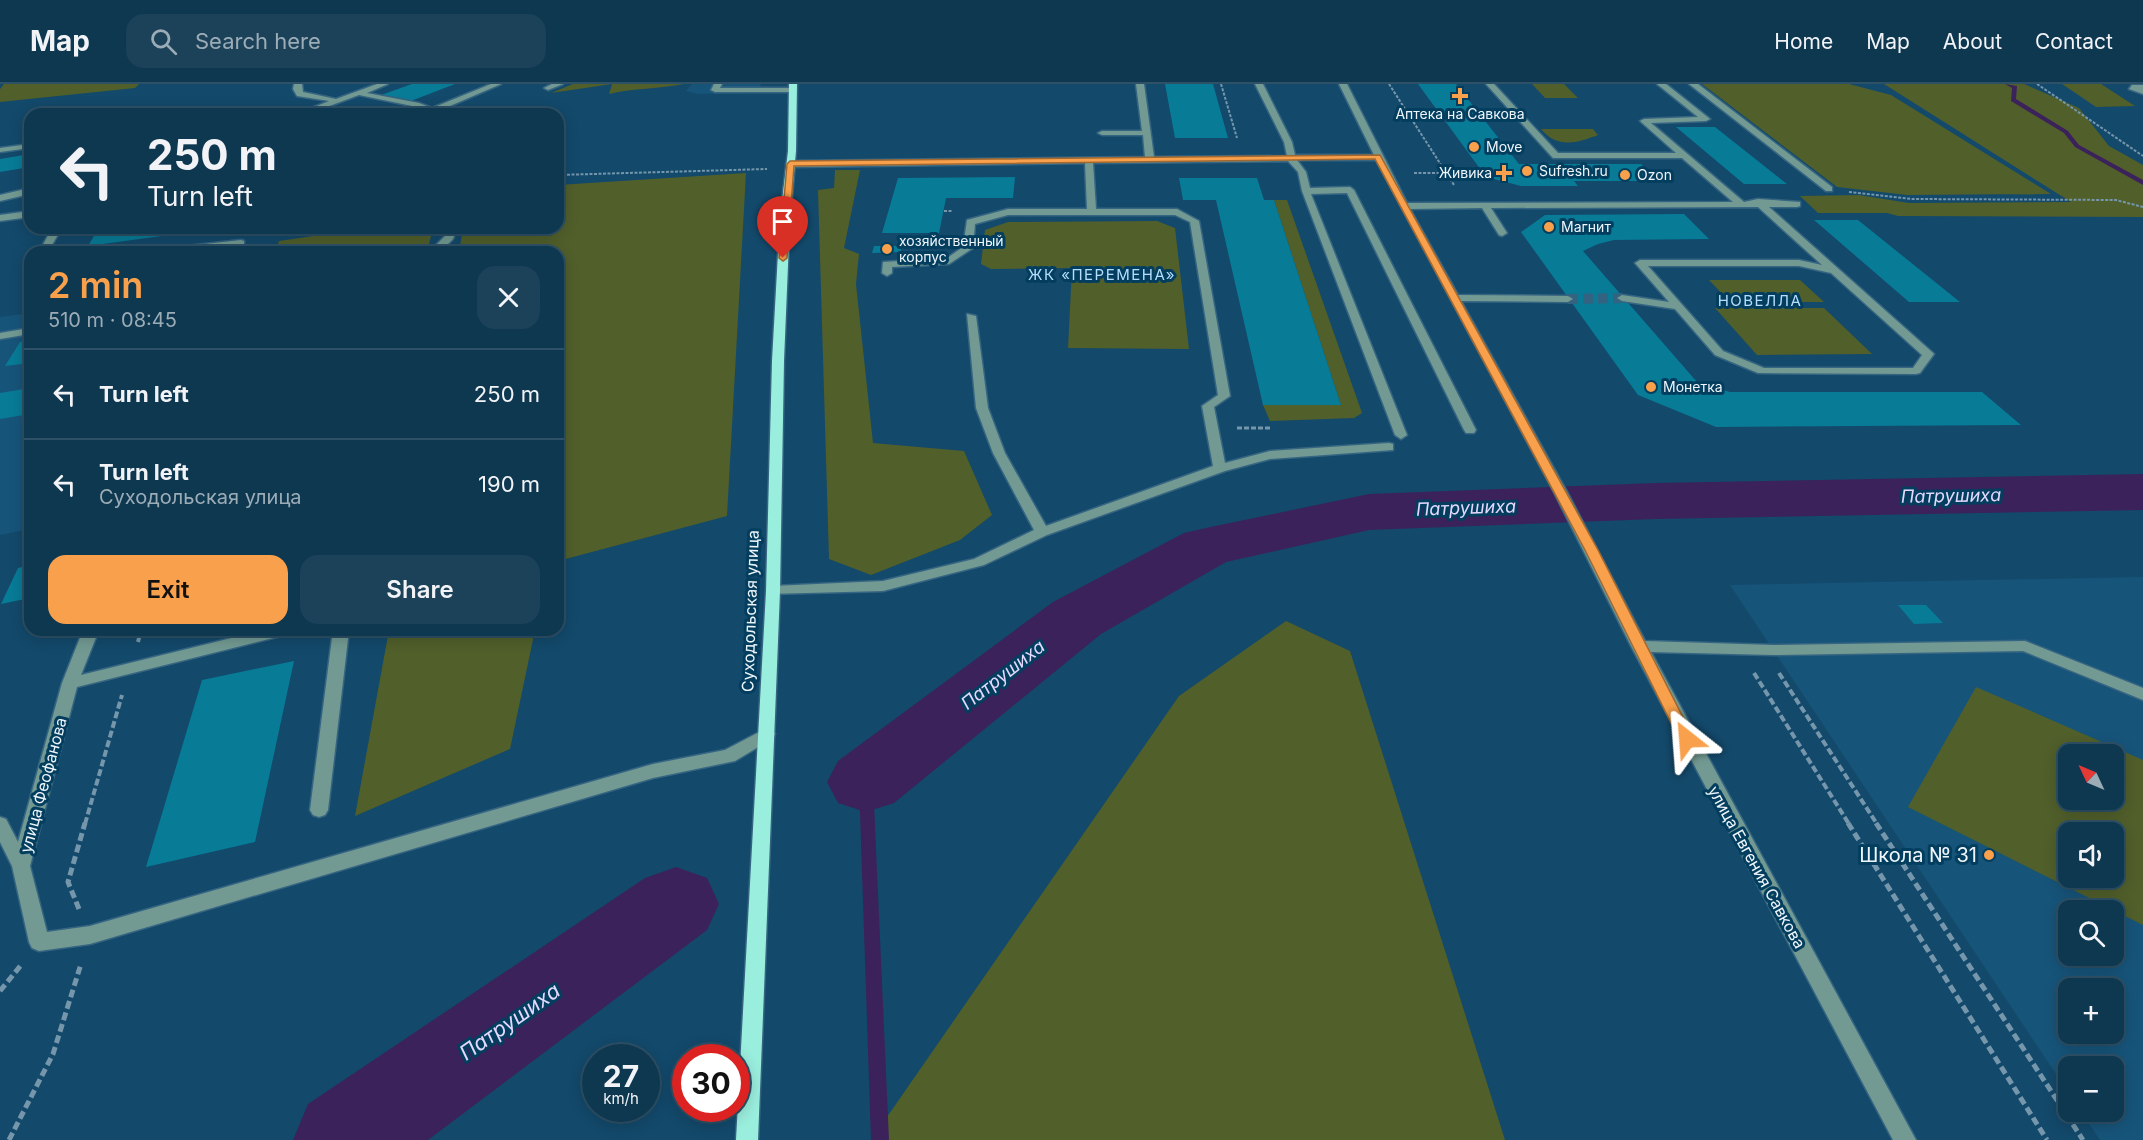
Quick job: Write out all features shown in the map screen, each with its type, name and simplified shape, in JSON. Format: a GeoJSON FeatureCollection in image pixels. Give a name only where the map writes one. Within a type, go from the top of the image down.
{"type":"FeatureCollection","features":[{"type":"Feature","properties":{"kind":"main road","name":"Суходольская улица"},"geometry":{"type":"LineString","coordinates":[[747,1140],[773,591],[778,361],[793,87]]}},
{"type":"Feature","properties":{"kind":"street"},"geometry":{"type":"LineString","coordinates":[[298,84],[297,89],[300,94],[337,101]]}},
{"type":"Feature","properties":{"kind":"street"},"geometry":{"type":"LineString","coordinates":[[318,108],[384,84]]}},
{"type":"Feature","properties":{"kind":"street"},"geometry":{"type":"LineString","coordinates":[[442,108],[497,84]]}},
{"type":"Feature","properties":{"kind":"street"},"geometry":{"type":"LineString","coordinates":[[548,88],[559,84]]}},
{"type":"Feature","properties":{"kind":"street"},"geometry":{"type":"LineString","coordinates":[[718,84],[715,90],[793,87]]}},
{"type":"Feature","properties":{"kind":"street"},"geometry":{"type":"LineString","coordinates":[[1140,84],[1150,160]]}},
{"type":"Feature","properties":{"kind":"street"},"geometry":{"type":"LineString","coordinates":[[1259,84],[1288,142],[1292,160],[1302,172],[1306,191],[1401,435]]}},
{"type":"Feature","properties":{"kind":"street","name":"улица Евгения Савкова"},"geometry":{"type":"LineString","coordinates":[[1343,84],[1377,157],[1591,550],[1639,646],[1905,1140]]}},
{"type":"Feature","properties":{"kind":"street"},"geometry":{"type":"LineString","coordinates":[[1490,84],[1556,156],[1684,155]]}},
{"type":"Feature","properties":{"kind":"street"},"geometry":{"type":"LineString","coordinates":[[1661,84],[1706,120],[1644,121],[1740,202]]}},
{"type":"Feature","properties":{"kind":"street"},"geometry":{"type":"LineString","coordinates":[[1693,84],[1829,189]]}},
{"type":"Feature","properties":{"kind":"street"},"geometry":{"type":"LineString","coordinates":[[2143,87],[2132,87],[2143,92]]}},
{"type":"Feature","properties":{"kind":"street"},"geometry":{"type":"LineString","coordinates":[[358,93],[425,108]]}},
{"type":"Feature","properties":{"kind":"street"},"geometry":{"type":"LineString","coordinates":[[1102,132],[1146,132]]}},
{"type":"Feature","properties":{"kind":"street"},"geometry":{"type":"LineString","coordinates":[[0,150],[24,147]]}},
{"type":"Feature","properties":{"kind":"street"},"geometry":{"type":"LineString","coordinates":[[790,164],[1292,160],[1377,157]]}},
{"type":"Feature","properties":{"kind":"street"},"geometry":{"type":"LineString","coordinates":[[1089,161],[1092,211]]}},
{"type":"Feature","properties":{"kind":"street"},"geometry":{"type":"LineString","coordinates":[[0,190],[24,187]]}},
{"type":"Feature","properties":{"kind":"street"},"geometry":{"type":"LineString","coordinates":[[1306,191],[1350,190],[1470,430]]}},
{"type":"Feature","properties":{"kind":"street"},"geometry":{"type":"LineString","coordinates":[[0,198],[24,192]]}},
{"type":"Feature","properties":{"kind":"street"},"geometry":{"type":"LineString","coordinates":[[1405,206],[1740,202],[1797,204]]}},
{"type":"Feature","properties":{"kind":"street"},"geometry":{"type":"LineString","coordinates":[[1758,202],[1928,354],[1916,371],[1762,371],[1719,353],[1640,263],[1799,263],[1834,271]]}},
{"type":"Feature","properties":{"kind":"street"},"geometry":{"type":"LineString","coordinates":[[1485,206],[1502,233]]}},
{"type":"Feature","properties":{"kind":"street"},"geometry":{"type":"LineString","coordinates":[[887,273],[887,264],[949,261],[968,248],[970,222],[1008,213],[1177,212],[1194,221],[1224,396],[1208,406],[1220,468]]}},
{"type":"Feature","properties":{"kind":"street"},"geometry":{"type":"LineString","coordinates":[[0,218],[24,215]]}},
{"type":"Feature","properties":{"kind":"street"},"geometry":{"type":"LineString","coordinates":[[440,246],[451,234]]}},
{"type":"Feature","properties":{"kind":"street"},"geometry":{"type":"LineString","coordinates":[[214,246],[241,243]]}},
{"type":"Feature","properties":{"kind":"street"},"geometry":{"type":"LineString","coordinates":[[1454,298],[1568,299]]}},
{"type":"Feature","properties":{"kind":"street"},"geometry":{"type":"LineString","coordinates":[[1622,298],[1680,307]]}},
{"type":"Feature","properties":{"kind":"street"},"geometry":{"type":"LineString","coordinates":[[971,316],[982,408],[999,453],[1042,532]]}},
{"type":"Feature","properties":{"kind":"street"},"geometry":{"type":"LineString","coordinates":[[0,336],[24,332]]}},
{"type":"Feature","properties":{"kind":"street"},"geometry":{"type":"LineString","coordinates":[[773,591],[883,586],[979,562],[1042,532],[1220,468],[1270,455],[1389,447]]}},
{"type":"Feature","properties":{"kind":"street","name":"улица Феофанова"},"geometry":{"type":"LineString","coordinates":[[39,942],[21,866],[70,683],[89,636]]}},
{"type":"Feature","properties":{"kind":"street"},"geometry":{"type":"LineString","coordinates":[[70,683],[261,636]]}},
{"type":"Feature","properties":{"kind":"street"},"geometry":{"type":"LineString","coordinates":[[319,810],[340,636]]}},
{"type":"Feature","properties":{"kind":"street"},"geometry":{"type":"LineString","coordinates":[[1639,646],[1763,650],[2025,646],[2143,694]]}},
{"type":"Feature","properties":{"kind":"street"},"geometry":{"type":"LineString","coordinates":[[39,942],[90,935],[653,771],[729,756],[767,734]]}},
{"type":"Feature","properties":{"kind":"street"},"geometry":{"type":"LineString","coordinates":[[0,824],[21,866]]}},
{"type":"Feature","properties":{"kind":"path"},"geometry":{"type":"LineString","coordinates":[[1221,84],[1239,143]]}},
{"type":"Feature","properties":{"kind":"path"},"geometry":{"type":"LineString","coordinates":[[1389,84],[1468,206]]}},
{"type":"Feature","properties":{"kind":"path"},"geometry":{"type":"LineString","coordinates":[[2037,84],[2143,156]]}},
{"type":"Feature","properties":{"kind":"path"},"geometry":{"type":"LineString","coordinates":[[1829,189],[1912,199],[2116,200],[2143,207]]}},
{"type":"Feature","properties":{"kind":"path"},"geometry":{"type":"LineString","coordinates":[[1235,428],[1281,429]]}},
{"type":"Feature","properties":{"kind":"path"},"geometry":{"type":"LineString","coordinates":[[135,653],[139,636]]}},
{"type":"Feature","properties":{"kind":"path"},"geometry":{"type":"LineString","coordinates":[[1738,649],[2047,1140]]}},
{"type":"Feature","properties":{"kind":"path"},"geometry":{"type":"LineString","coordinates":[[1763,650],[2083,1140]]}},
{"type":"Feature","properties":{"kind":"path"},"geometry":{"type":"LineString","coordinates":[[1778,672],[1790,672]]}},
{"type":"Feature","properties":{"kind":"path"},"geometry":{"type":"LineString","coordinates":[[9,1140],[53,1054],[90,935],[68,882],[124,687]]}},
{"type":"Feature","properties":{"kind":"path"},"geometry":{"type":"LineString","coordinates":[[0,991],[39,942]]}},
{"type":"Feature","properties":{"kind":"shaded area"},"geometry":{"type":"Polygon","coordinates":[[[692,84],[761,84],[759,93],[699,94],[686,91],[692,84]]]}},
{"type":"Feature","properties":{"kind":"shaded area"},"geometry":{"type":"Polygon","coordinates":[[[24,314],[24,530],[0,535],[0,317],[24,314]]]}},
{"type":"Feature","properties":{"kind":"shaded area","name":"Школа № 31"},"geometry":{"type":"Polygon","coordinates":[[[2143,577],[2143,1140],[2100,1140],[2088,1122],[2124,1122],[2124,1056],[2058,1056],[2058,1077],[1730,585],[2143,577]]]}},
{"type":"Feature","properties":{"kind":"green space"},"geometry":{"type":"Polygon","coordinates":[[[4,84],[139,84],[135,88],[0,102],[0,89],[4,84]]]}},
{"type":"Feature","properties":{"kind":"green space"},"geometry":{"type":"Polygon","coordinates":[[[573,84],[612,84],[551,93],[573,84]]]}},
{"type":"Feature","properties":{"kind":"green space"},"geometry":{"type":"Polygon","coordinates":[[[612,84],[684,84],[609,94],[612,84]]]}},
{"type":"Feature","properties":{"kind":"green space"},"geometry":{"type":"Polygon","coordinates":[[[1532,84],[1564,84],[1578,98],[1545,98],[1532,84]]]}},
{"type":"Feature","properties":{"kind":"green space"},"geometry":{"type":"Polygon","coordinates":[[[1702,84],[1849,84],[1891,95],[2051,194],[1907,195],[1837,187],[1702,84]]]}},
{"type":"Feature","properties":{"kind":"green space"},"geometry":{"type":"Polygon","coordinates":[[[1884,84],[2024,84],[2079,108],[2109,146],[2143,165],[2143,217],[1898,216],[1887,213],[1818,213],[1800,196],[1859,195],[1909,203],[2071,202],[1884,84]]]}},
{"type":"Feature","properties":{"kind":"green space"},"geometry":{"type":"Polygon","coordinates":[[[2062,84],[2101,84],[2135,106],[2096,107],[2062,84]]]}},
{"type":"Feature","properties":{"kind":"green space"},"geometry":{"type":"Polygon","coordinates":[[[1541,129],[1593,129],[1598,135],[1575,142],[1561,142],[1554,140],[1541,129]]]}},
{"type":"Feature","properties":{"kind":"green space"},"geometry":{"type":"Polygon","coordinates":[[[835,170],[860,170],[844,248],[859,254],[856,284],[873,443],[964,451],[992,515],[960,540],[871,575],[829,559],[818,190],[834,188],[835,170]]]}},
{"type":"Feature","properties":{"kind":"green space"},"geometry":{"type":"Polygon","coordinates":[[[746,173],[727,516],[564,559],[564,246],[460,246],[462,234],[564,234],[564,185],[746,173]]]}},
{"type":"Feature","properties":{"kind":"green space"},"geometry":{"type":"Polygon","coordinates":[[[1274,200],[1287,200],[1362,413],[1354,418],[1270,421],[1263,405],[1341,405],[1274,200]]]}},
{"type":"Feature","properties":{"kind":"green space"},"geometry":{"type":"Polygon","coordinates":[[[1157,221],[1175,228],[1189,349],[1068,348],[1072,268],[991,269],[981,264],[985,230],[1008,222],[1157,221]]]}},
{"type":"Feature","properties":{"kind":"green space"},"geometry":{"type":"Polygon","coordinates":[[[327,234],[432,234],[428,246],[277,246],[279,241],[327,234]]]}},
{"type":"Feature","properties":{"kind":"green space"},"geometry":{"type":"Polygon","coordinates":[[[1709,280],[1800,280],[1824,302],[1730,302],[1709,280]]]}},
{"type":"Feature","properties":{"kind":"green space"},"geometry":{"type":"Polygon","coordinates":[[[1715,308],[1824,308],[1872,354],[1757,355],[1715,308]]]}},
{"type":"Feature","properties":{"kind":"green space"},"geometry":{"type":"Polygon","coordinates":[[[1286,621],[1350,651],[1505,1140],[871,1140],[1179,696],[1286,621]]]}},
{"type":"Feature","properties":{"kind":"green space"},"geometry":{"type":"Polygon","coordinates":[[[388,636],[534,636],[510,749],[355,816],[388,636]]]}},
{"type":"Feature","properties":{"kind":"green space"},"geometry":{"type":"Polygon","coordinates":[[[1976,687],[2106,744],[2058,744],[2058,810],[2124,810],[2124,752],[2143,760],[2143,925],[2124,915],[2124,900],[2093,900],[2069,888],[2124,888],[2124,822],[2058,822],[2058,882],[1908,807],[1976,687]]]}},
{"type":"Feature","properties":{"kind":"building"},"geometry":{"type":"Polygon","coordinates":[[[412,84],[455,84],[411,101],[381,95],[412,84]]]}},
{"type":"Feature","properties":{"kind":"building"},"geometry":{"type":"Polygon","coordinates":[[[1165,84],[1213,84],[1228,138],[1175,138],[1165,84]]]}},
{"type":"Feature","properties":{"kind":"building"},"geometry":{"type":"Polygon","coordinates":[[[1418,84],[1456,84],[1519,164],[1641,164],[1658,181],[1574,181],[1578,186],[1521,186],[1486,177],[1418,84]]]}},
{"type":"Feature","properties":{"kind":"building"},"geometry":{"type":"Polygon","coordinates":[[[1676,127],[1715,127],[1787,184],[1744,184],[1676,127]]]}},
{"type":"Feature","properties":{"kind":"building"},"geometry":{"type":"Polygon","coordinates":[[[24,155],[24,168],[0,172],[0,159],[24,155]]]}},
{"type":"Feature","properties":{"kind":"building"},"geometry":{"type":"Polygon","coordinates":[[[1015,177],[1013,198],[946,198],[939,233],[882,233],[898,178],[1015,177]]]}},
{"type":"Feature","properties":{"kind":"building"},"geometry":{"type":"Polygon","coordinates":[[[1179,178],[1257,178],[1264,200],[1274,200],[1341,405],[1263,405],[1216,200],[1183,200],[1179,178]]]}},
{"type":"Feature","properties":{"kind":"building"},"geometry":{"type":"Polygon","coordinates":[[[1684,214],[1709,239],[1614,240],[1583,251],[1697,382],[1730,392],[1982,392],[2021,425],[1716,427],[1638,395],[1521,232],[1545,215],[1684,214]]]}},
{"type":"Feature","properties":{"kind":"building"},"geometry":{"type":"Polygon","coordinates":[[[1814,220],[1858,220],[1960,302],[1909,302],[1814,220]]]}},
{"type":"Feature","properties":{"kind":"building"},"geometry":{"type":"Polygon","coordinates":[[[95,234],[176,234],[88,246],[95,234]]]}},
{"type":"Feature","properties":{"kind":"building","name":"хозяйственный корпус"},"geometry":{"type":"Polygon","coordinates":[[[874,246],[901,246],[901,252],[872,253],[874,246]]]}},
{"type":"Feature","properties":{"kind":"building"},"geometry":{"type":"Polygon","coordinates":[[[24,341],[24,364],[5,366],[20,342],[24,341]]]}},
{"type":"Feature","properties":{"kind":"building"},"geometry":{"type":"Polygon","coordinates":[[[24,389],[24,415],[0,419],[0,393],[24,389]]]}},
{"type":"Feature","properties":{"kind":"building"},"geometry":{"type":"Polygon","coordinates":[[[24,566],[24,599],[1,604],[18,568],[24,566]]]}},
{"type":"Feature","properties":{"kind":"building"},"geometry":{"type":"Polygon","coordinates":[[[1898,605],[1926,605],[1943,623],[1914,624],[1898,605]]]}},
{"type":"Feature","properties":{"kind":"building"},"geometry":{"type":"Polygon","coordinates":[[[294,661],[255,842],[146,867],[202,680],[294,661]]]}},
{"type":"Feature","properties":{"kind":"waterway"},"geometry":{"type":"LineString","coordinates":[[2008,84],[2015,87],[2013,100],[2066,132],[2077,146],[2143,183]]}},
{"type":"Feature","properties":{"kind":"waterway","name":"Патрушиха"},"geometry":{"type":"LineString","coordinates":[[866,782],[1077,618],[1206,547],[1369,512],[1655,501],[2143,492]]}},
{"type":"Feature","properties":{"kind":"waterway"},"geometry":{"type":"LineString","coordinates":[[866,782],[880,1140]]}},
{"type":"Feature","properties":{"kind":"waterway","name":"Патрушиха"},"geometry":{"type":"LineString","coordinates":[[344,1140],[676,904]]}},
{"type":"Feature","properties":{"kind":"tunnel"},"geometry":{"type":"LineString","coordinates":[[1568,299],[1622,298]]}},
{"type":"Feature","properties":{"kind":"place","name":"Аптека на Савкова"},"geometry":{"type":"Point","coordinates":[1460,96]}},
{"type":"Feature","properties":{"kind":"place","name":"Move"},"geometry":{"type":"Point","coordinates":[1474,147]}},
{"type":"Feature","properties":{"kind":"place","name":"Sufresh.ru"},"geometry":{"type":"Point","coordinates":[1527,171]}},
{"type":"Feature","properties":{"kind":"place","name":"Живика"},"geometry":{"type":"Point","coordinates":[1504,173]}},
{"type":"Feature","properties":{"kind":"place","name":"Ozon"},"geometry":{"type":"Point","coordinates":[1625,175]}},
{"type":"Feature","properties":{"kind":"place","name":"Магнит"},"geometry":{"type":"Point","coordinates":[1549,227]}},
{"type":"Feature","properties":{"kind":"place","name":"хозяйственный корпус"},"geometry":{"type":"Point","coordinates":[887,249]}},
{"type":"Feature","properties":{"kind":"place","name":"Монетка"},"geometry":{"type":"Point","coordinates":[1651,387]}},
{"type":"Feature","properties":{"kind":"place","name":"Школа № 31"},"geometry":{"type":"Point","coordinates":[1989,855]}},
{"type":"Feature","properties":{"kind":"district","name":"ЖК «ПЕРЕМЕНА»"},"geometry":{"type":"Point","coordinates":[1102,275]}},
{"type":"Feature","properties":{"kind":"district","name":"НОВЕЛЛА"},"geometry":{"type":"Point","coordinates":[1760,301]}},
{"type":"Feature","properties":{"kind":"route"},"geometry":{"type":"LineString","coordinates":[[783,258],[790,164],[1292,160],[1377,157],[1591,550],[1687,739]]}}]}
